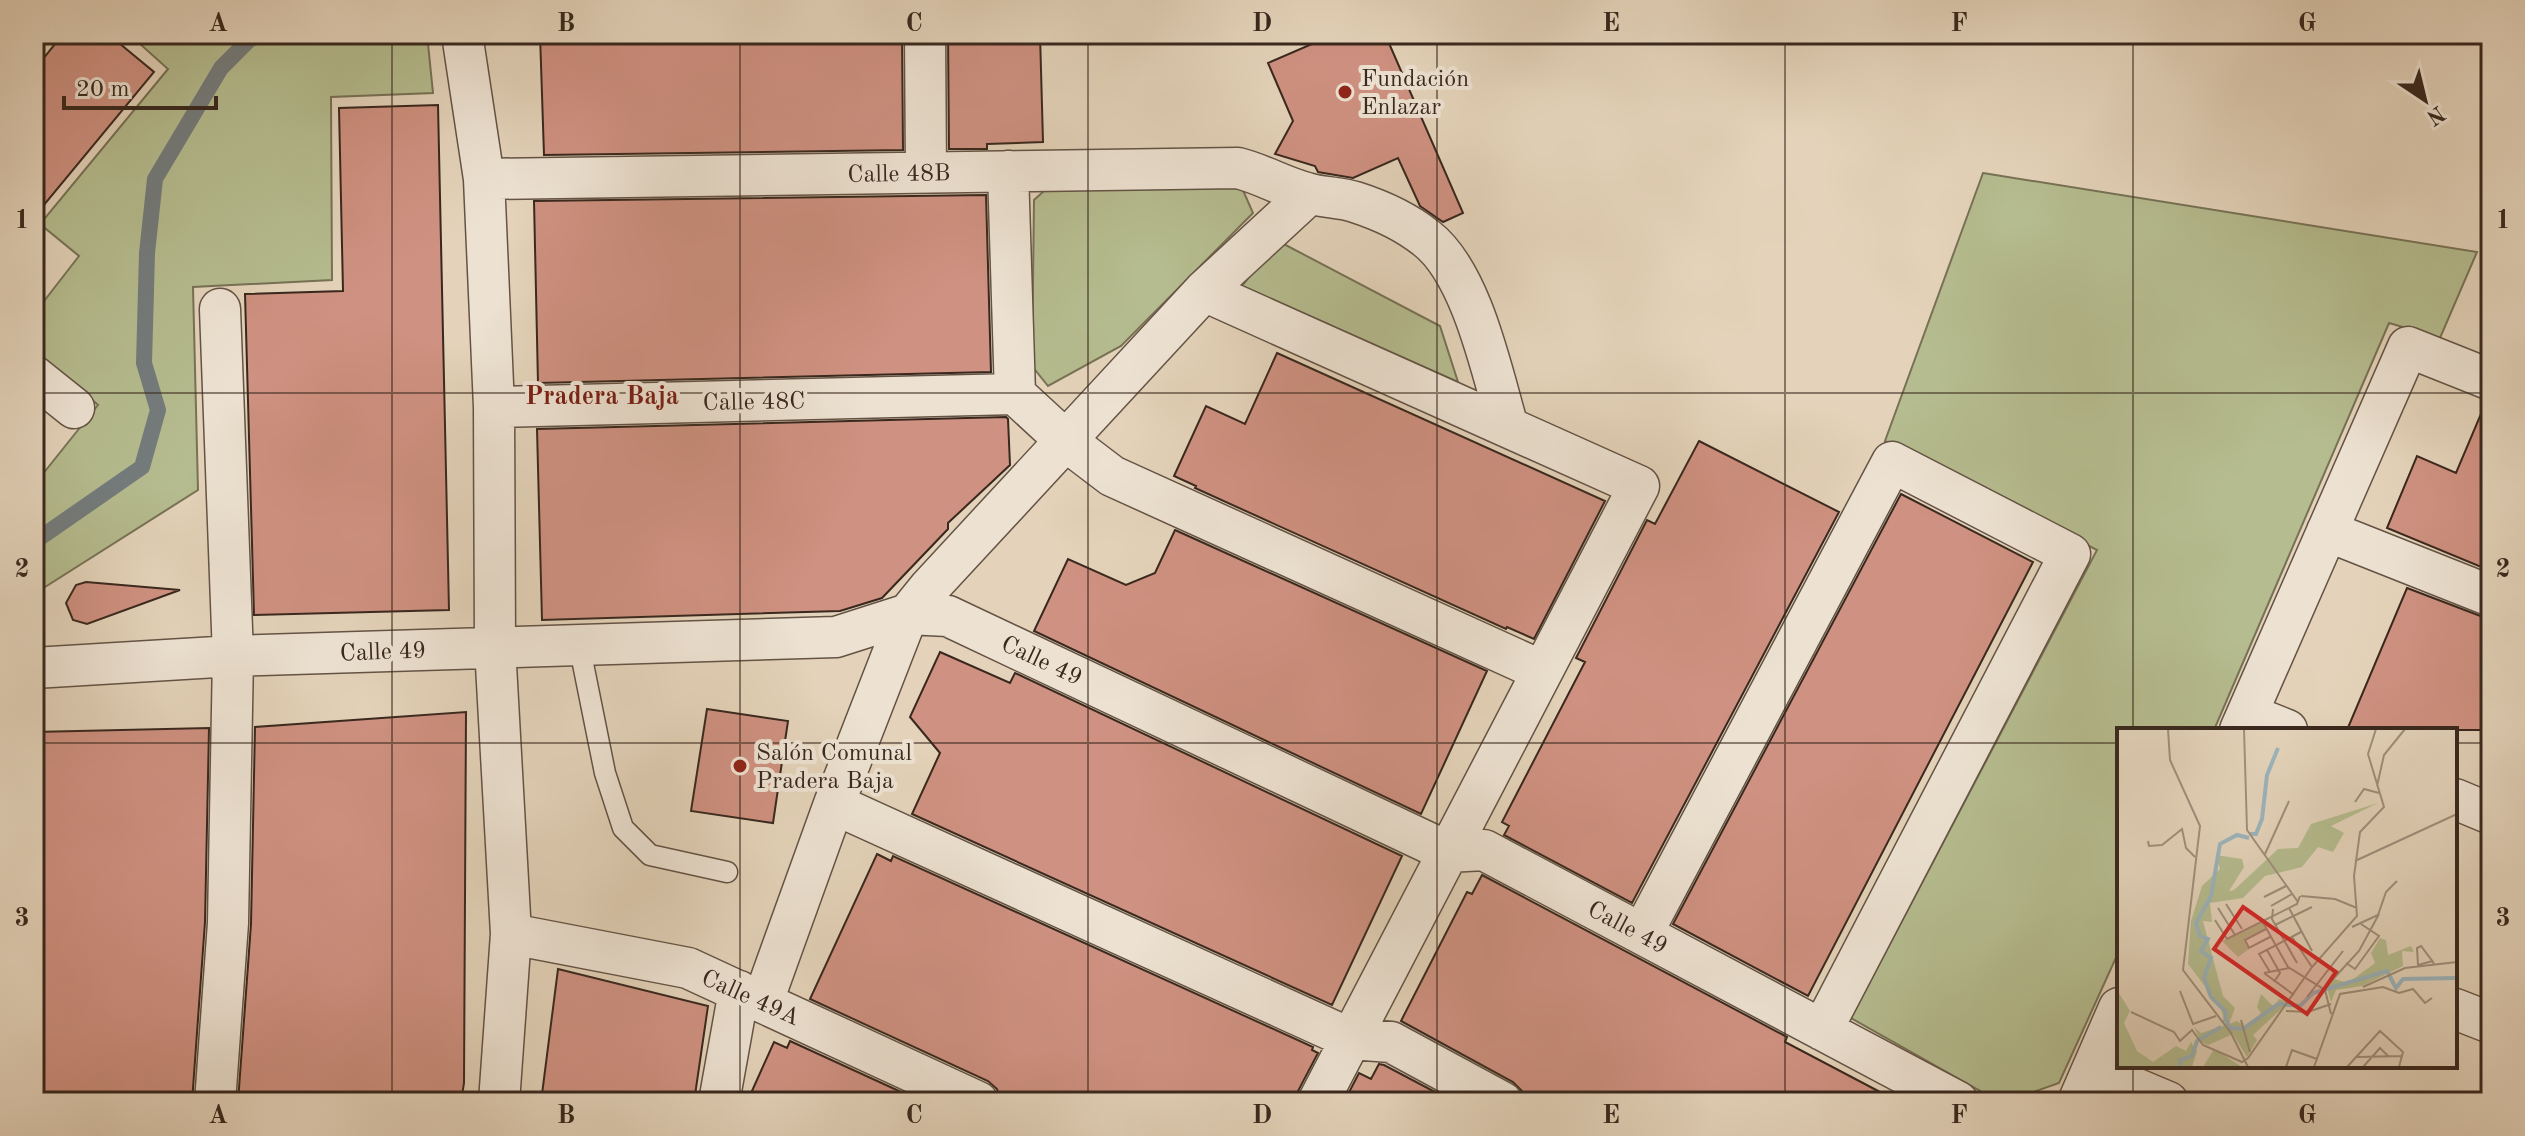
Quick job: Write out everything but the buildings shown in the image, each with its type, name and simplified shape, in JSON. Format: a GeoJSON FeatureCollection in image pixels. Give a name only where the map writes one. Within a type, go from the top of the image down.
{"type":"FeatureCollection","features":[{"type":"Feature","properties":{"kind":"street"},"geometry":{"type":"LineString","coordinates":[[462,34],[484,179],[494,407],[495,647],[511,934],[499,1102]]}},
{"type":"Feature","properties":{"kind":"street"},"geometry":{"type":"LineString","coordinates":[[925,34],[926,172]]}},
{"type":"Feature","properties":{"kind":"street","name":"Calle 48B"},"geometry":{"type":"LineString","coordinates":[[484,179],[1238,168],[1309,194],[1353,201],[1393,217],[1428,239],[1453,268],[1474,315],[1508,427]]}},
{"type":"Feature","properties":{"kind":"street"},"geometry":{"type":"LineString","coordinates":[[1008,171],[1015,394],[1066,441],[1112,476],[1542,671]]}},
{"type":"Feature","properties":{"kind":"street"},"geometry":{"type":"LineString","coordinates":[[719,1102],[751,996],[834,804],[908,614],[1140,357],[1204,291],[1309,194]]}},
{"type":"Feature","properties":{"kind":"street"},"geometry":{"type":"LineString","coordinates":[[1204,291],[1639,486],[1318,1102]]}},
{"type":"Feature","properties":{"kind":"street"},"geometry":{"type":"LineString","coordinates":[[215,1102],[228,923],[233,656],[220,309]]}},
{"type":"Feature","properties":{"kind":"street"},"geometry":{"type":"LineString","coordinates":[[2276,728],[2244,722],[2408,347],[2491,380]]}},
{"type":"Feature","properties":{"kind":"street"},"geometry":{"type":"LineString","coordinates":[[34,376],[74,408]]}},
{"type":"Feature","properties":{"kind":"street","name":"Calle 48C"},"geometry":{"type":"LineString","coordinates":[[494,407],[1015,394]]}},
{"type":"Feature","properties":{"kind":"street"},"geometry":{"type":"LineString","coordinates":[[1642,934],[1892,462],[2070,554],[1822,1030]]}},
{"type":"Feature","properties":{"kind":"street"},"geometry":{"type":"LineString","coordinates":[[2327,531],[2491,596]]}},
{"type":"Feature","properties":{"kind":"street","name":"Calle 49"},"geometry":{"type":"LineString","coordinates":[[34,668],[233,656],[836,637],[908,614],[948,616],[1448,852],[1484,850],[1958,1102]]}},
{"type":"Feature","properties":{"kind":"street"},"geometry":{"type":"LineString","coordinates":[[2457,800],[2491,814]]}},
{"type":"Feature","properties":{"kind":"street"},"geometry":{"type":"LineString","coordinates":[[834,804],[1351,1039],[1391,1042],[1502,1102]]}},
{"type":"Feature","properties":{"kind":"street","name":"Calle 49A"},"geometry":{"type":"LineString","coordinates":[[511,934],[688,968],[978,1102]]}},
{"type":"Feature","properties":{"kind":"street"},"geometry":{"type":"LineString","coordinates":[[2457,1010],[2491,1023]]}},
{"type":"Feature","properties":{"kind":"street"},"geometry":{"type":"LineString","coordinates":[[2117,1013],[2085,1086],[2168,1102]]}},
{"type":"Feature","properties":{"kind":"lane"},"geometry":{"type":"LineString","coordinates":[[579,644],[605,773],[623,828],[650,855],[727,872]]}},
{"type":"Feature","properties":{"kind":"green space"},"geometry":{"type":"Polygon","coordinates":[[[129,34],[427,34],[433,93],[331,97],[332,280],[193,287],[198,490],[34,594],[34,485],[98,405],[34,350],[34,314],[79,256],[40,224],[168,69],[129,34]]]}},
{"type":"Feature","properties":{"kind":"green space"},"geometry":{"type":"Polygon","coordinates":[[[1983,173],[2477,252],[2440,338],[2389,323],[2215,728],[2117,728],[2117,955],[2059,1083],[2005,1102],[1851,1018],[2097,550],[1885,441],[1983,173]]]}},
{"type":"Feature","properties":{"kind":"green space"},"geometry":{"type":"Polygon","coordinates":[[[1242,188],[1253,213],[1121,346],[1048,386],[1032,366],[1034,200],[1045,190],[1242,188]]]}},
{"type":"Feature","properties":{"kind":"green space"},"geometry":{"type":"Polygon","coordinates":[[[1278,241],[1440,326],[1458,382],[1242,286],[1278,241]]]}},
{"type":"Feature","properties":{"kind":"waterway"},"geometry":{"type":"LineString","coordinates":[[34,542],[142,467],[158,410],[144,363],[147,253],[155,179],[221,68],[249,40],[260,34]]}},
{"type":"Feature","properties":{"kind":"place","name":"Fundación Enlazar"},"geometry":{"type":"Point","coordinates":[1345,92]}},
{"type":"Feature","properties":{"kind":"place","name":"Salón Comunal Pradera Baja"},"geometry":{"type":"Point","coordinates":[740,766]}},
{"type":"Feature","properties":{"kind":"district","name":"Pradera Baja"},"geometry":{"type":"Point","coordinates":[602,395]}}]}
